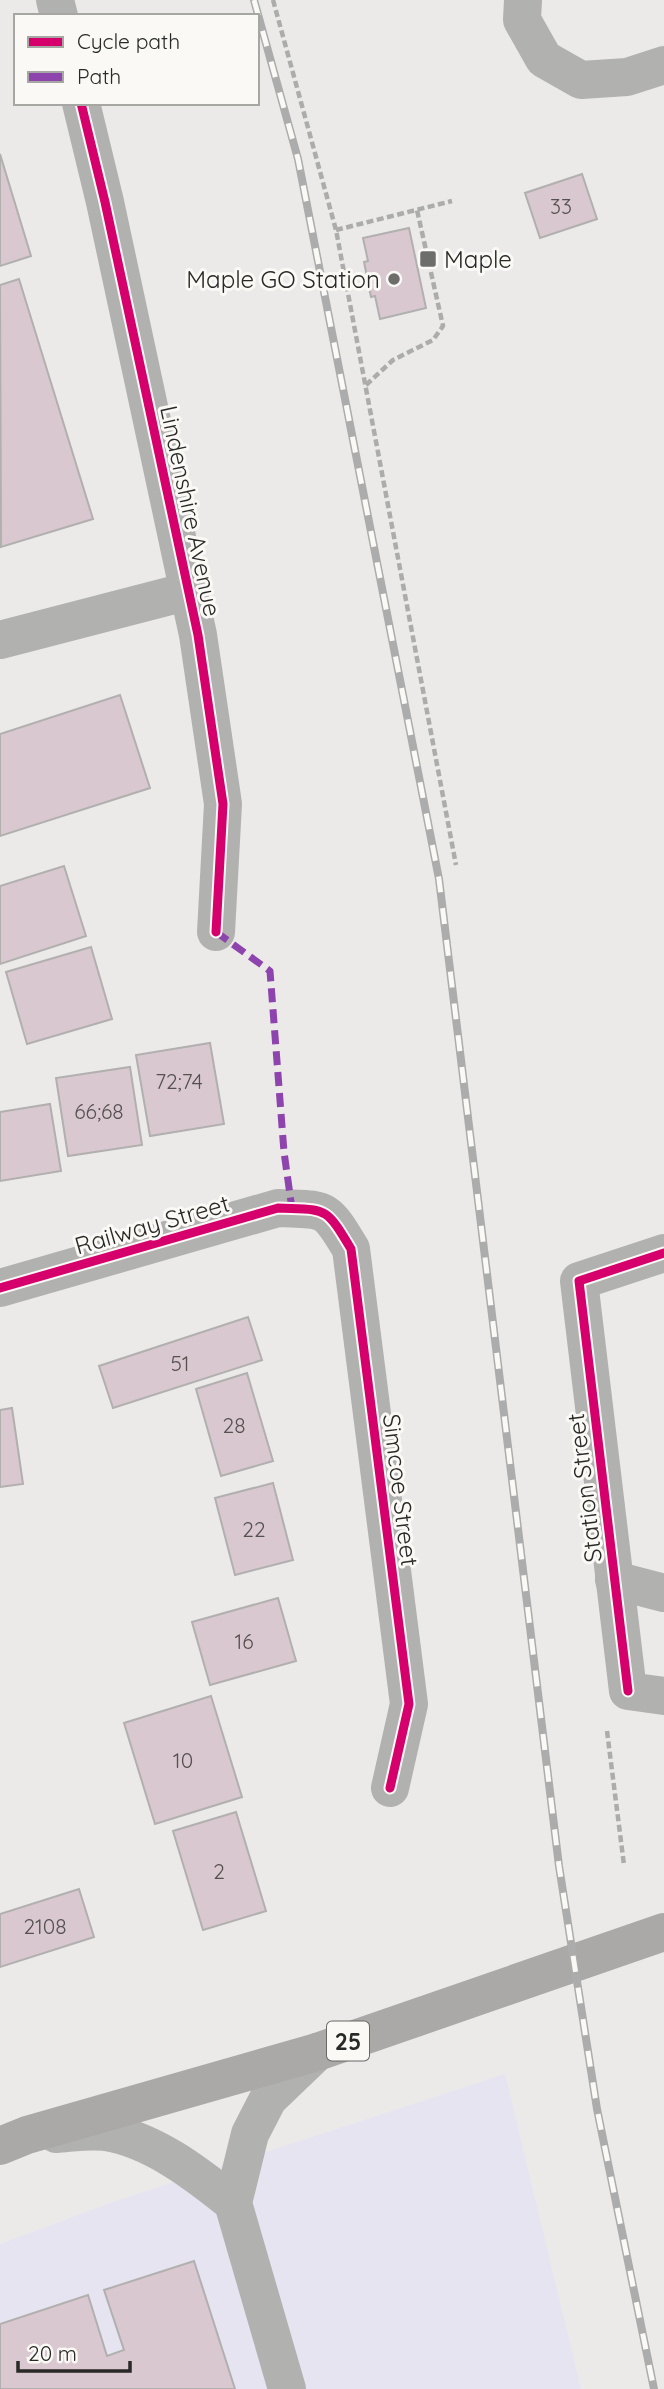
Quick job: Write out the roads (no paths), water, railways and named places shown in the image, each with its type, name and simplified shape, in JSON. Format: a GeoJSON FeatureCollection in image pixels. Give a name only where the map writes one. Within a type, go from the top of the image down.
{"type":"FeatureCollection","features":[{"type":"Feature","properties":{"kind":"main road","name":"25"},"geometry":{"type":"LineString","coordinates":[[14,2140],[317,2052],[664,1932]]}},
{"type":"Feature","properties":{"kind":"street"},"geometry":{"type":"LineString","coordinates":[[523,0],[522,20],[544,59],[581,80],[627,76],[664,65]]}},
{"type":"Feature","properties":{"kind":"street","name":"Lindenshire Avenue"},"geometry":{"type":"LineString","coordinates":[[81,105],[105,202],[198,635],[223,804],[216,932]]}},
{"type":"Feature","properties":{"kind":"street"},"geometry":{"type":"LineString","coordinates":[[0,640],[189,591]]}},
{"type":"Feature","properties":{"kind":"street","name":"Railway Street"},"geometry":{"type":"LineString","coordinates":[[0,1288],[278,1208],[317,1209]]}},
{"type":"Feature","properties":{"kind":"street","name":"Simcoe Street"},"geometry":{"type":"LineString","coordinates":[[317,1209],[334,1220],[351,1249],[409,1703],[390,1787]]}},
{"type":"Feature","properties":{"kind":"street","name":"Station Street"},"geometry":{"type":"LineString","coordinates":[[646,1694],[614,1580],[579,1281],[664,1253]]}},
{"type":"Feature","properties":{"kind":"street"},"geometry":{"type":"LineString","coordinates":[[614,1580],[664,1593]]}},
{"type":"Feature","properties":{"kind":"street"},"geometry":{"type":"LineString","coordinates":[[287,2389],[233,2203],[250,2134],[268,2099],[317,2052]]}},
{"type":"Feature","properties":{"kind":"street"},"geometry":{"type":"LineString","coordinates":[[14,2140],[105,2132],[151,2147],[203,2179],[233,2203]]}},
{"type":"Feature","properties":{"kind":"railway"},"geometry":{"type":"LineString","coordinates":[[254,0],[258,14]]}},
{"type":"Feature","properties":{"kind":"railway"},"geometry":{"type":"LineString","coordinates":[[259,18],[298,159],[439,879],[559,1866],[597,2109],[654,2389]]}},
{"type":"Feature","properties":{"kind":"place","name":"Maple"},"geometry":{"type":"Point","coordinates":[428,259]}},
{"type":"Feature","properties":{"kind":"place","name":"Maple GO Station"},"geometry":{"type":"Point","coordinates":[394,279]}}]}
